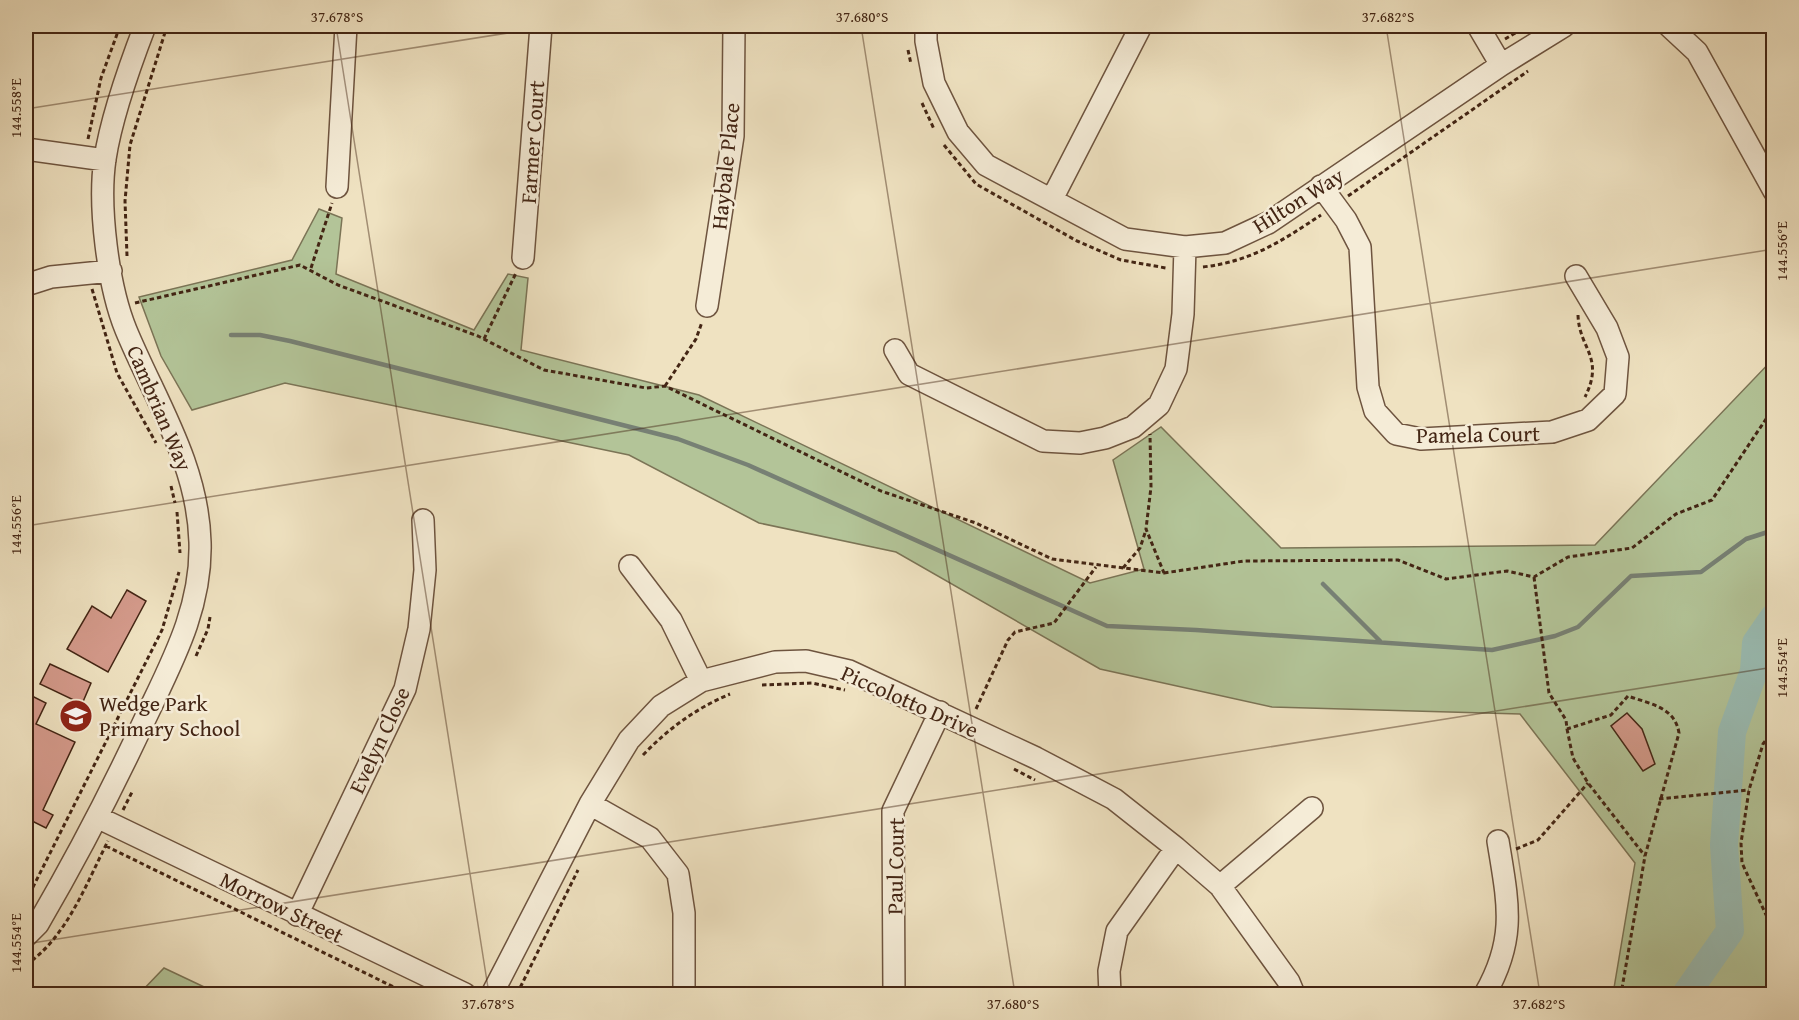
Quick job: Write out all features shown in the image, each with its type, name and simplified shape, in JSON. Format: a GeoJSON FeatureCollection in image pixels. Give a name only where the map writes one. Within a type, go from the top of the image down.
{"type":"FeatureCollection","features":[{"type":"Feature","properties":{"kind":"street","name":"Cambrian Way"},"geometry":{"type":"LineString","coordinates":[[26,936],[38,924],[107,822],[194,607],[200,570],[200,542],[192,483],[180,448],[126,330],[131,307],[101,272],[104,219],[97,159],[145,26]]}},
{"type":"Feature","properties":{"kind":"street"},"geometry":{"type":"LineString","coordinates":[[337,187],[346,26]]}},
{"type":"Feature","properties":{"kind":"street","name":"Farmer Court"},"geometry":{"type":"LineString","coordinates":[[523,258],[541,26]]}},
{"type":"Feature","properties":{"kind":"street","name":"Haybale Place"},"geometry":{"type":"LineString","coordinates":[[707,306],[733,136],[734,26]]}},
{"type":"Feature","properties":{"kind":"street","name":"Hilton Way"},"geometry":{"type":"LineString","coordinates":[[926,26],[926,40],[934,83],[958,132],[986,165],[1125,239],[1185,258],[1268,223],[1496,57],[1573,29]]}},
{"type":"Feature","properties":{"kind":"street"},"geometry":{"type":"LineString","coordinates":[[1052,199],[1141,26]]}},
{"type":"Feature","properties":{"kind":"street"},"geometry":{"type":"LineString","coordinates":[[1478,26],[1496,57]]}},
{"type":"Feature","properties":{"kind":"street"},"geometry":{"type":"LineString","coordinates":[[1670,26],[1697,52],[1773,191]]}},
{"type":"Feature","properties":{"kind":"street"},"geometry":{"type":"LineString","coordinates":[[26,149],[97,159]]}},
{"type":"Feature","properties":{"kind":"street","name":"Pamela Court"},"geometry":{"type":"LineString","coordinates":[[1321,186],[1345,202],[1360,247],[1368,387],[1375,411],[1396,434],[1421,439],[1552,432],[1588,420],[1615,394],[1618,357],[1607,328],[1576,276]]}},
{"type":"Feature","properties":{"kind":"street"},"geometry":{"type":"LineString","coordinates":[[895,350],[909,374],[1043,441],[1080,443],[1105,438],[1133,427],[1159,405],[1176,369],[1183,314],[1185,258]]}},
{"type":"Feature","properties":{"kind":"street"},"geometry":{"type":"LineString","coordinates":[[26,285],[51,277],[101,272]]}},
{"type":"Feature","properties":{"kind":"street","name":"Evelyn Close"},"geometry":{"type":"LineString","coordinates":[[297,915],[405,689],[419,629],[425,570],[423,520]]}},
{"type":"Feature","properties":{"kind":"street"},"geometry":{"type":"LineString","coordinates":[[630,566],[671,620],[700,681]]}},
{"type":"Feature","properties":{"kind":"street","name":"Piccolotto Drive"},"geometry":{"type":"LineString","coordinates":[[492,994],[590,804],[629,740],[661,706],[700,681],[775,662],[806,661],[849,670],[940,712],[1114,799],[1220,886],[1289,982],[1294,994]]}},
{"type":"Feature","properties":{"kind":"street","name":"Paul Court"},"geometry":{"type":"LineString","coordinates":[[894,994],[894,811],[940,712]]}},
{"type":"Feature","properties":{"kind":"street"},"geometry":{"type":"LineString","coordinates":[[590,804],[650,838],[678,874],[684,913],[684,994]]}},
{"type":"Feature","properties":{"kind":"street"},"geometry":{"type":"LineString","coordinates":[[1220,886],[1312,808]]}},
{"type":"Feature","properties":{"kind":"street","name":"Morrow Street"},"geometry":{"type":"LineString","coordinates":[[107,822],[465,994]]}},
{"type":"Feature","properties":{"kind":"street"},"geometry":{"type":"LineString","coordinates":[[1110,994],[1109,971],[1117,931],[1176,848]]}},
{"type":"Feature","properties":{"kind":"street"},"geometry":{"type":"LineString","coordinates":[[1485,994],[1498,972],[1506,946],[1509,915],[1499,848]]}},
{"type":"Feature","properties":{"kind":"path"},"geometry":{"type":"LineString","coordinates":[[97,159],[88,136],[101,78],[120,26]]}},
{"type":"Feature","properties":{"kind":"path"},"geometry":{"type":"LineString","coordinates":[[127,256],[125,201],[130,145],[167,26]]}},
{"type":"Feature","properties":{"kind":"path"},"geometry":{"type":"LineString","coordinates":[[1496,57],[1527,26]]}},
{"type":"Feature","properties":{"kind":"path"},"geometry":{"type":"LineString","coordinates":[[1573,29],[1589,26]]}},
{"type":"Feature","properties":{"kind":"path"},"geometry":{"type":"LineString","coordinates":[[908,46],[911,67]]}},
{"type":"Feature","properties":{"kind":"path"},"geometry":{"type":"LineString","coordinates":[[941,141],[976,184],[1077,241],[1120,260],[1160,268],[1185,258],[1232,263],[1269,249],[1345,202],[1531,69]]}},
{"type":"Feature","properties":{"kind":"path"},"geometry":{"type":"LineString","coordinates":[[921,100],[936,131]]}},
{"type":"Feature","properties":{"kind":"path"},"geometry":{"type":"LineString","coordinates":[[310,269],[337,187]]}},
{"type":"Feature","properties":{"kind":"path"},"geometry":{"type":"LineString","coordinates":[[484,339],[523,258]]}},
{"type":"Feature","properties":{"kind":"path"},"geometry":{"type":"LineString","coordinates":[[131,307],[292,266],[310,269],[338,285],[439,320],[484,339],[544,370],[646,388],[665,386],[881,491],[976,523],[1052,559],[1097,567],[1164,573],[1244,561],[1398,560],[1446,579],[1507,571],[1534,577],[1568,557],[1632,548],[1676,514],[1712,500],[1773,407]]}},
{"type":"Feature","properties":{"kind":"path"},"geometry":{"type":"LineString","coordinates":[[101,272],[92,290],[117,373],[158,447]]}},
{"type":"Feature","properties":{"kind":"path"},"geometry":{"type":"LineString","coordinates":[[1577,305],[1578,324],[1586,340],[1594,373],[1586,396],[1580,404]]}},
{"type":"Feature","properties":{"kind":"path"},"geometry":{"type":"LineString","coordinates":[[665,386],[696,339],[707,306]]}},
{"type":"Feature","properties":{"kind":"path"},"geometry":{"type":"LineString","coordinates":[[1123,568],[1140,548],[1146,529],[1151,487],[1150,412]]}},
{"type":"Feature","properties":{"kind":"path"},"geometry":{"type":"LineString","coordinates":[[169,477],[178,515],[180,555]]}},
{"type":"Feature","properties":{"kind":"path"},"geometry":{"type":"LineString","coordinates":[[1146,529],[1164,573]]}},
{"type":"Feature","properties":{"kind":"path"},"geometry":{"type":"LineString","coordinates":[[26,901],[162,630],[181,565]]}},
{"type":"Feature","properties":{"kind":"path"},"geometry":{"type":"LineString","coordinates":[[986,714],[976,709],[1008,640],[1015,632],[1054,622],[1097,567]]}},
{"type":"Feature","properties":{"kind":"path"},"geometry":{"type":"LineString","coordinates":[[1534,577],[1549,693],[1566,720],[1573,758],[1588,783],[1646,856]]}},
{"type":"Feature","properties":{"kind":"path"},"geometry":{"type":"LineString","coordinates":[[194,661],[208,629],[211,610]]}},
{"type":"Feature","properties":{"kind":"path"},"geometry":{"type":"LineString","coordinates":[[758,685],[812,684],[847,691]]}},
{"type":"Feature","properties":{"kind":"path"},"geometry":{"type":"LineString","coordinates":[[639,759],[669,728],[701,707],[738,691]]}},
{"type":"Feature","properties":{"kind":"path"},"geometry":{"type":"LineString","coordinates":[[1567,729],[1611,715],[1628,696],[1669,712],[1677,722],[1679,733],[1659,799],[1646,856],[1621,994]]}},
{"type":"Feature","properties":{"kind":"path"},"geometry":{"type":"LineString","coordinates":[[1773,729],[1763,744],[1749,790],[1742,827],[1742,863],[1773,932]]}},
{"type":"Feature","properties":{"kind":"path"},"geometry":{"type":"LineString","coordinates":[[1004,765],[1046,785]]}},
{"type":"Feature","properties":{"kind":"path"},"geometry":{"type":"LineString","coordinates":[[1499,848],[1538,840],[1588,783]]}},
{"type":"Feature","properties":{"kind":"path"},"geometry":{"type":"LineString","coordinates":[[26,965],[55,937],[83,893],[106,846],[107,822],[133,789]]}},
{"type":"Feature","properties":{"kind":"path"},"geometry":{"type":"LineString","coordinates":[[1659,799],[1749,790]]}},
{"type":"Feature","properties":{"kind":"path"},"geometry":{"type":"LineString","coordinates":[[106,846],[408,994]]}},
{"type":"Feature","properties":{"kind":"path"},"geometry":{"type":"LineString","coordinates":[[517,994],[581,864]]}},
{"type":"Feature","properties":{"kind":"green space"},"geometry":{"type":"Polygon","coordinates":[[[319,209],[342,218],[336,274],[474,330],[508,274],[528,278],[521,350],[699,395],[1090,583],[1144,569],[1113,460],[1161,427],[1281,548],[1595,545],[1773,359],[1773,994],[1613,994],[1635,863],[1520,714],[1272,707],[1100,669],[896,552],[759,523],[629,455],[285,383],[192,410],[161,356],[139,297],[292,260],[319,209]]]}},
{"type":"Feature","properties":{"kind":"green space"},"geometry":{"type":"Polygon","coordinates":[[[164,968],[219,994],[139,994],[164,968]]]}},
{"type":"Feature","properties":{"kind":"building"},"geometry":{"type":"Polygon","coordinates":[[[127,590],[146,601],[108,672],[67,649],[92,606],[111,618],[127,590]]]}},
{"type":"Feature","properties":{"kind":"building"},"geometry":{"type":"Polygon","coordinates":[[[26,649],[32,650],[27,673],[26,673],[26,649]]]}},
{"type":"Feature","properties":{"kind":"building"},"geometry":{"type":"Polygon","coordinates":[[[50,664],[91,683],[82,704],[40,684],[50,664]]]}},
{"type":"Feature","properties":{"kind":"building"},"geometry":{"type":"Polygon","coordinates":[[[26,693],[46,703],[36,724],[75,742],[43,810],[53,815],[46,828],[26,818],[26,693]]]}},
{"type":"Feature","properties":{"kind":"building"},"geometry":{"type":"Polygon","coordinates":[[[1627,713],[1642,729],[1655,764],[1643,771],[1611,726],[1627,713]]]}},
{"type":"Feature","properties":{"kind":"waterway"},"geometry":{"type":"LineString","coordinates":[[231,335],[260,335],[290,341],[678,439],[748,465],[1107,626],[1492,650],[1555,636],[1578,627],[1631,576],[1701,572],[1746,539],[1774,530]]}},
{"type":"Feature","properties":{"kind":"waterway"},"geometry":{"type":"LineString","coordinates":[[1323,584],[1380,641]]}},
{"type":"Feature","properties":{"kind":"waterway"},"geometry":{"type":"LineString","coordinates":[[1686,994],[1730,931],[1724,845],[1732,732],[1754,671],[1756,643],[1774,617]]}},
{"type":"Feature","properties":{"kind":"place","name":"Wedge Park Primary School"},"geometry":{"type":"Point","coordinates":[76,716]}}]}
